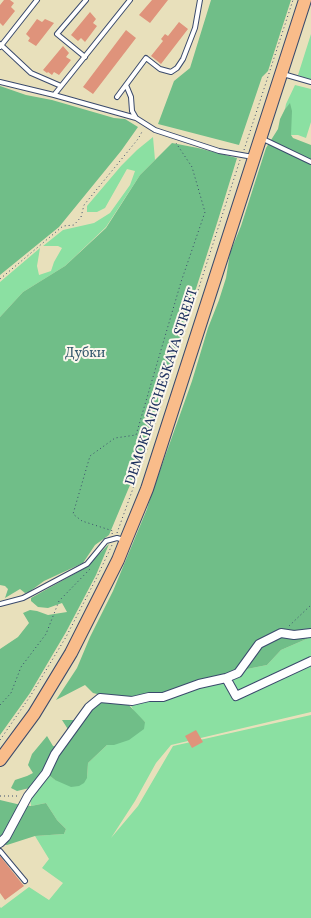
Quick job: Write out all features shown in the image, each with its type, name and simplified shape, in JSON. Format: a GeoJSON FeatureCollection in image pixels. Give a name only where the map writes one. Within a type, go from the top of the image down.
{"type":"FeatureCollection","features":[{"type":"Feature","properties":{"kind":"main road","name":"DEMOKRATICHESKAYA STREET"},"geometry":{"type":"LineString","coordinates":[[0,760],[34,714],[72,653],[118,560],[120,540],[147,489],[248,156],[260,138],[305,0]]}},
{"type":"Feature","properties":{"kind":"street"},"geometry":{"type":"LineString","coordinates":[[0,843],[6,837],[28,796],[46,773],[55,754],[88,707],[100,698],[132,701],[149,697],[163,697],[199,684],[226,678],[238,673],[259,644],[281,633],[294,635],[311,633]]}},
{"type":"Feature","properties":{"kind":"street"},"geometry":{"type":"LineString","coordinates":[[226,678],[236,696],[311,661]]}},
{"type":"Feature","properties":{"kind":"lane"},"geometry":{"type":"LineString","coordinates":[[37,0],[0,46],[31,73],[61,86]]}},
{"type":"Feature","properties":{"kind":"lane"},"geometry":{"type":"LineString","coordinates":[[85,57],[57,34],[86,0]]}},
{"type":"Feature","properties":{"kind":"lane"},"geometry":{"type":"LineString","coordinates":[[54,95],[130,0]]}},
{"type":"Feature","properties":{"kind":"lane"},"geometry":{"type":"LineString","coordinates":[[117,97],[146,58],[160,69],[171,72],[177,68],[183,59],[195,28],[200,0]]}},
{"type":"Feature","properties":{"kind":"lane"},"geometry":{"type":"LineString","coordinates":[[281,74],[311,82]]}},
{"type":"Feature","properties":{"kind":"lane"},"geometry":{"type":"LineString","coordinates":[[0,82],[54,95],[136,118],[155,130],[172,136],[219,150],[248,156]]}},
{"type":"Feature","properties":{"kind":"lane"},"geometry":{"type":"LineString","coordinates":[[126,85],[131,97],[132,111],[136,118]]}},
{"type":"Feature","properties":{"kind":"lane"},"geometry":{"type":"LineString","coordinates":[[260,138],[311,162]]}},
{"type":"Feature","properties":{"kind":"lane"},"geometry":{"type":"LineString","coordinates":[[0,604],[23,598],[87,564],[106,541],[120,540]]}},
{"type":"Feature","properties":{"kind":"lane"},"geometry":{"type":"LineString","coordinates":[[0,851],[25,881]]}},
{"type":"Feature","properties":{"kind":"path"},"geometry":{"type":"LineString","coordinates":[[0,740],[31,695],[66,637],[97,577],[120,540],[145,455],[248,156],[293,0]]}},
{"type":"Feature","properties":{"kind":"path"},"geometry":{"type":"LineString","coordinates":[[0,279],[63,226],[74,225],[81,217],[84,205],[138,139],[145,125]]}},
{"type":"Feature","properties":{"kind":"path"},"geometry":{"type":"LineString","coordinates":[[109,540],[113,531],[82,521],[73,514],[78,496],[90,456],[115,438],[136,435],[181,282],[205,212],[192,167],[172,136]]}},
{"type":"Feature","properties":{"kind":"path"},"geometry":{"type":"LineString","coordinates":[[0,705],[11,693],[21,667],[46,634],[59,601],[91,568]]}},
{"type":"Feature","properties":{"kind":"path"},"geometry":{"type":"LineString","coordinates":[[281,633],[311,605]]}},
{"type":"Feature","properties":{"kind":"path"},"geometry":{"type":"LineString","coordinates":[[0,796],[28,796]]}},
{"type":"Feature","properties":{"kind":"green space"},"geometry":{"type":"Polygon","coordinates":[[[211,0],[291,0],[268,71],[262,77],[239,145],[158,124],[174,81],[190,68],[211,0]]]}},
{"type":"Feature","properties":{"kind":"green space"},"geometry":{"type":"Polygon","coordinates":[[[311,34],[311,80],[298,75],[311,34]]]}},
{"type":"Feature","properties":{"kind":"green space"},"geometry":{"type":"Polygon","coordinates":[[[295,85],[311,89],[311,122],[306,138],[298,135],[291,135],[290,104],[285,109],[295,85]]]}},
{"type":"Feature","properties":{"kind":"green space"},"geometry":{"type":"Polygon","coordinates":[[[0,86],[26,95],[52,100],[114,118],[125,119],[138,127],[121,151],[59,227],[0,275],[0,86]]]}},
{"type":"Feature","properties":{"kind":"green space"},"geometry":{"type":"Polygon","coordinates":[[[290,103],[292,111],[291,135],[293,138],[311,145],[311,637],[281,650],[267,665],[242,670],[149,699],[109,697],[93,693],[85,685],[56,700],[77,668],[90,637],[113,591],[147,509],[192,381],[208,328],[219,300],[226,278],[230,253],[241,226],[266,148],[278,129],[280,119],[290,103]]]}},
{"type":"Feature","properties":{"kind":"green space"},"geometry":{"type":"Polygon","coordinates":[[[153,137],[155,160],[140,175],[106,227],[65,266],[23,292],[0,317],[0,282],[40,248],[37,266],[39,275],[51,271],[62,248],[58,246],[43,246],[63,230],[94,223],[110,213],[130,185],[135,171],[127,169],[105,208],[97,212],[87,212],[87,206],[121,166],[153,137]]]}},
{"type":"Feature","properties":{"kind":"green space","name":"Дубки"},"geometry":{"type":"Polygon","coordinates":[[[172,143],[237,158],[143,454],[109,535],[95,545],[83,563],[44,581],[29,592],[25,593],[20,589],[5,598],[8,589],[5,586],[0,585],[0,317],[23,292],[65,266],[106,228],[140,175],[172,143]]]}},
{"type":"Feature","properties":{"kind":"green space"},"geometry":{"type":"Polygon","coordinates":[[[109,544],[96,575],[66,632],[30,693],[0,735],[0,649],[18,637],[29,623],[23,613],[30,610],[48,615],[67,612],[62,603],[48,608],[38,607],[31,601],[31,598],[85,568],[109,544]]]}},
{"type":"Feature","properties":{"kind":"green space"},"geometry":{"type":"Polygon","coordinates":[[[311,637],[311,712],[171,745],[156,763],[135,801],[111,838],[138,806],[173,746],[311,715],[311,918],[0,918],[0,907],[1,908],[29,887],[49,900],[63,883],[42,868],[49,859],[35,836],[64,834],[66,829],[57,820],[46,803],[31,806],[30,798],[50,776],[55,780],[87,778],[88,763],[107,745],[145,722],[135,713],[130,704],[242,670],[267,665],[281,650],[311,637]]]}},
{"type":"Feature","properties":{"kind":"green space"},"geometry":{"type":"Polygon","coordinates":[[[107,700],[125,701],[145,722],[144,729],[129,740],[114,745],[107,745],[88,763],[87,778],[84,783],[79,786],[71,787],[55,780],[50,776],[42,785],[17,791],[11,788],[15,780],[33,773],[28,765],[32,754],[47,736],[53,746],[62,748],[68,744],[71,734],[62,720],[82,720],[91,704],[107,700]]]}},
{"type":"Feature","properties":{"kind":"green space"},"geometry":{"type":"Polygon","coordinates":[[[0,800],[31,806],[46,803],[57,820],[66,829],[64,834],[35,836],[7,845],[0,844],[0,800]]]}},
{"type":"Feature","properties":{"kind":"building"},"geometry":{"type":"Polygon","coordinates":[[[4,0],[10,0],[14,3],[11,7],[15,11],[3,26],[0,23],[0,5],[4,0]]]}},
{"type":"Feature","properties":{"kind":"building"},"geometry":{"type":"Polygon","coordinates":[[[152,0],[168,0],[150,23],[139,15],[152,0]]]}},
{"type":"Feature","properties":{"kind":"building"},"geometry":{"type":"Polygon","coordinates":[[[90,12],[96,19],[93,23],[97,26],[85,42],[81,38],[78,41],[71,35],[90,12]]]}},
{"type":"Feature","properties":{"kind":"building"},"geometry":{"type":"Polygon","coordinates":[[[37,19],[42,22],[45,19],[54,23],[36,46],[28,41],[30,38],[26,34],[37,19]]]}},
{"type":"Feature","properties":{"kind":"building"},"geometry":{"type":"Polygon","coordinates":[[[179,22],[188,29],[161,64],[151,56],[163,41],[161,39],[165,34],[168,36],[179,22]]]}},
{"type":"Feature","properties":{"kind":"building"},"geometry":{"type":"Polygon","coordinates":[[[126,30],[136,38],[93,94],[83,87],[126,30]]]}},
{"type":"Feature","properties":{"kind":"building"},"geometry":{"type":"Polygon","coordinates":[[[63,46],[69,53],[66,57],[71,60],[59,75],[54,72],[52,75],[48,72],[47,73],[43,70],[63,46]]]}},
{"type":"Feature","properties":{"kind":"building"},"geometry":{"type":"Polygon","coordinates":[[[196,730],[203,742],[192,748],[185,736],[196,730]]]}},
{"type":"Feature","properties":{"kind":"building"},"geometry":{"type":"Polygon","coordinates":[[[0,856],[24,886],[5,900],[0,893],[0,856]]]}}]}
